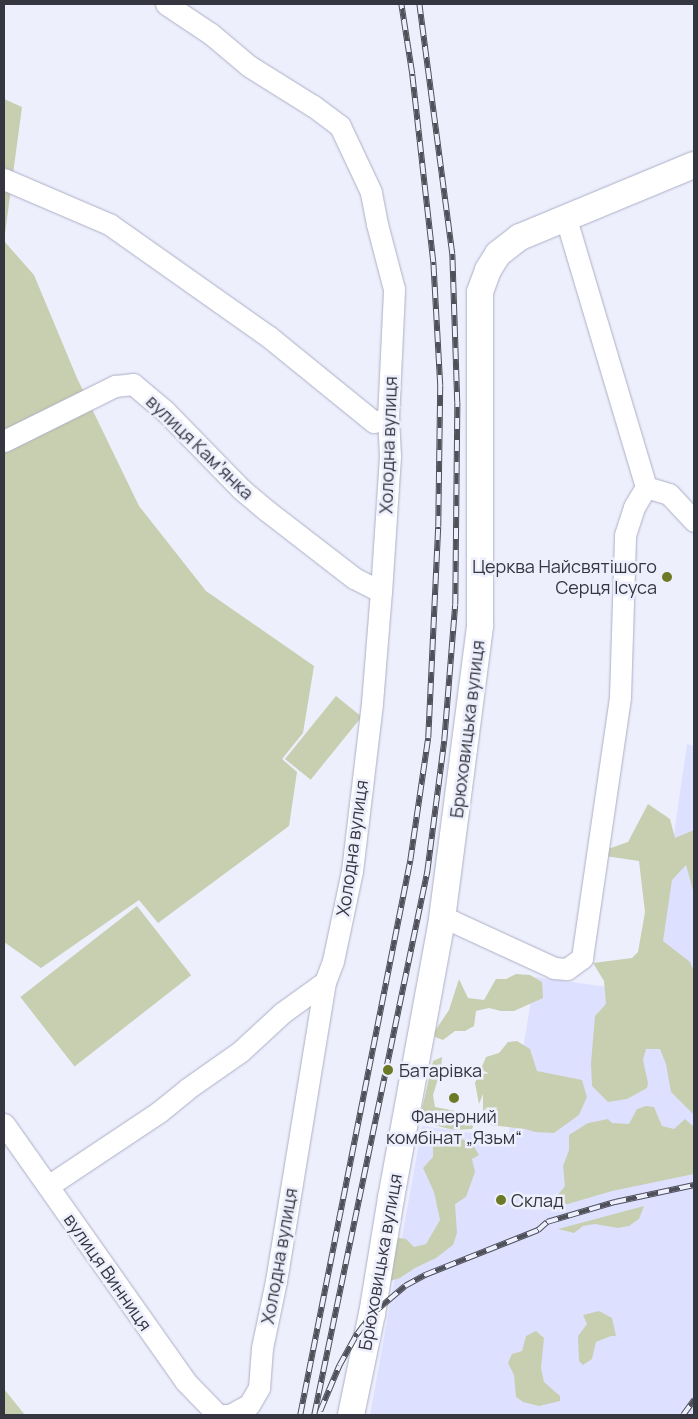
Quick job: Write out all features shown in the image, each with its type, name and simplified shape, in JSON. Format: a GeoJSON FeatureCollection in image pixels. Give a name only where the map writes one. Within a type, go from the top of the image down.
{"type":"FeatureCollection","features":[{"type":"Feature","properties":{"kind":"main road","name":"Брюховицька вулиця"},"geometry":{"type":"LineString","coordinates":[[351,1415],[372,1314],[390,1198],[442,919],[480,625],[480,292],[488,270],[498,254],[520,237],[694,166]]}},
{"type":"Feature","properties":{"kind":"street","name":"Холодна вулиця"},"geometry":{"type":"LineString","coordinates":[[166,4],[211,34],[248,66],[333,120],[344,132],[371,192],[377,224],[394,289],[388,418],[390,456],[381,592],[372,703],[352,871],[333,961],[325,982],[276,1281],[262,1348],[259,1388],[249,1405],[230,1415],[218,1415]]}},
{"type":"Feature","properties":{"kind":"street"},"geometry":{"type":"LineString","coordinates":[[4,179],[109,224],[268,336],[374,422],[388,418]]}},
{"type":"Feature","properties":{"kind":"street"},"geometry":{"type":"LineString","coordinates":[[442,919],[452,921],[554,968],[567,969],[582,958],[620,697],[625,535],[634,507],[646,487],[566,219]]}},
{"type":"Feature","properties":{"kind":"street","name":"вулиця Камʼянка"},"geometry":{"type":"LineString","coordinates":[[4,441],[115,386],[134,384],[254,500],[333,563],[371,588],[381,592]]}},
{"type":"Feature","properties":{"kind":"street"},"geometry":{"type":"LineString","coordinates":[[646,487],[669,494],[694,521]]}},
{"type":"Feature","properties":{"kind":"street"},"geometry":{"type":"LineString","coordinates":[[48,1186],[159,1112],[187,1089],[241,1051],[282,1013],[325,982]]}},
{"type":"Feature","properties":{"kind":"street","name":"вулиця Винниця"},"geometry":{"type":"LineString","coordinates":[[4,1124],[185,1381],[218,1415]]}},
{"type":"Feature","properties":{"kind":"shaded area"},"geometry":{"type":"Polygon","coordinates":[[[687,744],[694,746],[694,1415],[370,1415],[422,1126],[508,1138],[535,977],[651,993],[687,744]]]}},
{"type":"Feature","properties":{"kind":"green space"},"geometry":{"type":"Polygon","coordinates":[[[4,99],[22,107],[4,241],[4,99]]]}},
{"type":"Feature","properties":{"kind":"green space"},"geometry":{"type":"Polygon","coordinates":[[[4,241],[34,275],[77,378],[139,506],[206,591],[314,666],[303,733],[282,759],[297,772],[289,826],[158,923],[139,900],[41,968],[4,942],[4,241]]]}},
{"type":"Feature","properties":{"kind":"green space"},"geometry":{"type":"Polygon","coordinates":[[[336,696],[362,717],[311,780],[285,759],[336,696]]]}},
{"type":"Feature","properties":{"kind":"green space"},"geometry":{"type":"Polygon","coordinates":[[[648,804],[670,819],[675,838],[694,830],[694,894],[686,865],[672,880],[663,941],[690,962],[694,972],[694,1115],[671,1092],[666,1064],[660,1049],[646,1049],[643,1060],[648,1083],[647,1088],[627,1099],[608,1102],[592,1086],[591,1063],[595,1016],[606,1004],[604,981],[593,963],[632,958],[638,952],[645,912],[639,861],[605,856],[608,849],[628,842],[648,804]]]}},
{"type":"Feature","properties":{"kind":"green space"},"geometry":{"type":"Polygon","coordinates":[[[137,906],[191,975],[75,1066],[20,997],[137,906]]]}},
{"type":"Feature","properties":{"kind":"green space"},"geometry":{"type":"Polygon","coordinates":[[[516,974],[530,975],[542,982],[543,998],[514,1011],[501,1011],[489,1008],[476,1011],[474,1026],[465,1031],[455,1031],[443,1040],[435,1037],[435,1031],[449,1010],[459,979],[468,998],[484,1000],[496,979],[506,979],[516,974]]]}},
{"type":"Feature","properties":{"kind":"green space"},"geometry":{"type":"Polygon","coordinates":[[[517,1041],[530,1049],[537,1071],[582,1080],[587,1097],[579,1115],[554,1133],[490,1125],[483,1111],[483,1094],[479,1104],[475,1083],[486,1057],[499,1053],[508,1042],[517,1041]]]}},
{"type":"Feature","properties":{"kind":"green space"},"geometry":{"type":"Polygon","coordinates":[[[442,1057],[441,1069],[433,1095],[435,1107],[471,1114],[475,1122],[472,1129],[454,1130],[425,1123],[422,1109],[433,1061],[442,1057]]]}},
{"type":"Feature","properties":{"kind":"green space"},"geometry":{"type":"Polygon","coordinates":[[[646,1106],[654,1107],[662,1126],[674,1129],[685,1119],[694,1127],[694,1174],[612,1191],[561,1206],[557,1196],[565,1186],[563,1166],[569,1150],[569,1135],[588,1123],[608,1119],[612,1123],[629,1124],[637,1109],[646,1106]]]}},
{"type":"Feature","properties":{"kind":"green space"},"geometry":{"type":"Polygon","coordinates":[[[444,1136],[475,1142],[473,1145],[479,1155],[472,1159],[475,1172],[466,1197],[455,1204],[457,1233],[453,1245],[436,1258],[400,1278],[383,1283],[393,1237],[406,1239],[414,1247],[426,1244],[440,1220],[434,1192],[423,1168],[433,1157],[433,1143],[444,1136]]]}},
{"type":"Feature","properties":{"kind":"green space"},"geometry":{"type":"Polygon","coordinates":[[[644,1206],[639,1219],[629,1226],[618,1228],[595,1224],[583,1226],[574,1233],[558,1229],[644,1206]]]}},
{"type":"Feature","properties":{"kind":"green space"},"geometry":{"type":"Polygon","coordinates":[[[599,1311],[612,1318],[616,1336],[596,1342],[592,1359],[583,1365],[579,1361],[578,1336],[587,1324],[583,1315],[599,1311]]]}},
{"type":"Feature","properties":{"kind":"green space"},"geometry":{"type":"Polygon","coordinates":[[[536,1331],[544,1338],[541,1368],[544,1382],[560,1396],[560,1401],[539,1406],[523,1402],[516,1397],[514,1375],[508,1363],[512,1354],[522,1351],[526,1336],[536,1331]]]}},
{"type":"Feature","properties":{"kind":"green space"},"geometry":{"type":"Polygon","coordinates":[[[4,1389],[25,1415],[4,1415],[4,1389]]]}},
{"type":"Feature","properties":{"kind":"railway"},"geometry":{"type":"LineString","coordinates":[[300,1415],[410,861],[428,738],[438,527],[440,386],[433,262],[412,74],[401,4]]}},
{"type":"Feature","properties":{"kind":"railway"},"geometry":{"type":"LineString","coordinates":[[314,1415],[427,872],[444,741],[455,605],[457,403],[452,254],[419,4]]}},
{"type":"Feature","properties":{"kind":"railway"},"geometry":{"type":"LineString","coordinates":[[320,1411],[339,1366],[357,1334],[372,1314],[405,1286],[425,1275],[538,1230],[547,1222],[615,1202],[694,1185]]}},
{"type":"Feature","properties":{"kind":"railway"},"geometry":{"type":"LineString","coordinates":[[683,1415],[694,1400]]}},
{"type":"Feature","properties":{"kind":"place","name":"Церква Найсвятішого Серця Ісуса"},"geometry":{"type":"Point","coordinates":[667,577]}},
{"type":"Feature","properties":{"kind":"place","name":"Батарівка"},"geometry":{"type":"Point","coordinates":[388,1070]}},
{"type":"Feature","properties":{"kind":"place","name":"Фанерний комбінат „Язьм“"},"geometry":{"type":"Point","coordinates":[454,1098]}},
{"type":"Feature","properties":{"kind":"place","name":"Склад"},"geometry":{"type":"Point","coordinates":[501,1200]}}]}
